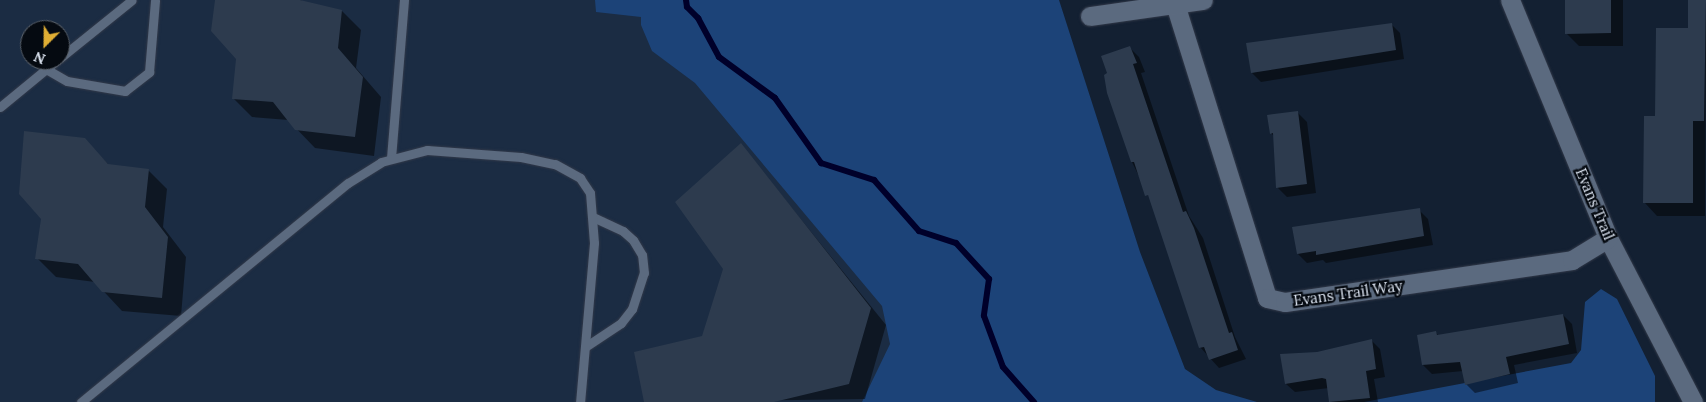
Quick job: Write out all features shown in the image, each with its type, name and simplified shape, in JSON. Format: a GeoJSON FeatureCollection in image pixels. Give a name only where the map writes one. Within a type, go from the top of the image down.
{"type":"FeatureCollection","features":[{"type":"Feature","properties":{"kind":"street"},"geometry":{"type":"LineString","coordinates":[[1090,16],[1203,0]]}},
{"type":"Feature","properties":{"kind":"street","name":"Evans Trail"},"geometry":{"type":"LineString","coordinates":[[1510,0],[1608,238],[1693,402]]}},
{"type":"Feature","properties":{"kind":"street","name":"Evans Trail Way"},"geometry":{"type":"LineString","coordinates":[[1175,4],[1267,298],[1285,302],[1572,260],[1608,238]]}},
{"type":"Feature","properties":{"kind":"lane"},"geometry":{"type":"LineString","coordinates":[[70,50],[132,0]]}},
{"type":"Feature","properties":{"kind":"lane"},"geometry":{"type":"LineString","coordinates":[[48,70],[67,80],[125,91],[149,72],[155,0]]}},
{"type":"Feature","properties":{"kind":"lane"},"geometry":{"type":"LineString","coordinates":[[391,158],[404,0]]}},
{"type":"Feature","properties":{"kind":"lane"},"geometry":{"type":"LineString","coordinates":[[0,107],[45,70]]}},
{"type":"Feature","properties":{"kind":"lane"},"geometry":{"type":"LineString","coordinates":[[81,402],[348,183],[391,158],[427,150],[521,157],[555,164],[580,178],[590,192],[593,217],[580,402]]}},
{"type":"Feature","properties":{"kind":"lane"},"geometry":{"type":"LineString","coordinates":[[585,347],[621,322],[632,309],[644,273],[642,255],[633,240],[623,231],[593,217]]}},
{"type":"Feature","properties":{"kind":"shaded area"},"geometry":{"type":"Polygon","coordinates":[[[0,0],[758,0],[922,402],[0,402],[0,0]]]}},
{"type":"Feature","properties":{"kind":"shaded area"},"geometry":{"type":"Polygon","coordinates":[[[595,0],[1059,0],[1140,252],[1185,369],[1216,390],[1257,402],[862,402],[890,344],[882,306],[695,83],[652,51],[641,25],[641,17],[596,12],[595,0]]]}},
{"type":"Feature","properties":{"kind":"shaded area"},"geometry":{"type":"Polygon","coordinates":[[[1601,289],[1617,299],[1655,376],[1655,402],[1364,402],[1571,363],[1581,350],[1585,302],[1601,289]]]}},
{"type":"Feature","properties":{"kind":"building"},"geometry":{"type":"Polygon","coordinates":[[[215,0],[300,0],[342,10],[338,48],[363,77],[355,137],[295,130],[273,102],[232,99],[236,59],[211,31],[215,0]]]}},
{"type":"Feature","properties":{"kind":"building"},"geometry":{"type":"Polygon","coordinates":[[[1565,0],[1611,0],[1611,33],[1565,34],[1565,0]]]}},
{"type":"Feature","properties":{"kind":"building"},"geometry":{"type":"Polygon","coordinates":[[[1688,0],[1706,0],[1704,121],[1693,121],[1693,203],[1643,203],[1644,116],[1655,116],[1656,28],[1688,28],[1688,0]]]}},
{"type":"Feature","properties":{"kind":"building"},"geometry":{"type":"Polygon","coordinates":[[[1392,23],[1396,50],[1251,73],[1246,43],[1392,23]]]}},
{"type":"Feature","properties":{"kind":"building"},"geometry":{"type":"Polygon","coordinates":[[[1130,46],[1137,63],[1133,64],[1183,212],[1186,211],[1194,228],[1229,333],[1232,332],[1238,350],[1209,360],[1204,347],[1199,348],[1148,195],[1145,196],[1134,162],[1131,162],[1107,93],[1104,75],[1107,73],[1101,56],[1130,46]]]}},
{"type":"Feature","properties":{"kind":"building"},"geometry":{"type":"Polygon","coordinates":[[[1298,111],[1307,184],[1276,188],[1273,133],[1270,134],[1267,115],[1298,111]]]}},
{"type":"Feature","properties":{"kind":"building"},"geometry":{"type":"Polygon","coordinates":[[[24,131],[85,138],[108,164],[149,169],[145,207],[168,237],[162,298],[102,292],[78,264],[35,259],[41,219],[19,194],[24,131]]]}},
{"type":"Feature","properties":{"kind":"building"},"geometry":{"type":"Polygon","coordinates":[[[741,143],[871,308],[849,384],[774,402],[644,402],[634,352],[702,336],[723,269],[675,202],[741,143]]]}},
{"type":"Feature","properties":{"kind":"building"},"geometry":{"type":"Polygon","coordinates":[[[1420,208],[1424,236],[1316,255],[1316,251],[1297,254],[1292,227],[1420,208]]]}},
{"type":"Feature","properties":{"kind":"building"},"geometry":{"type":"Polygon","coordinates":[[[1563,314],[1569,344],[1506,357],[1510,374],[1465,385],[1460,362],[1422,365],[1417,335],[1436,331],[1437,335],[1563,314]]]}},
{"type":"Feature","properties":{"kind":"building"},"geometry":{"type":"Polygon","coordinates":[[[1372,339],[1376,369],[1366,371],[1370,398],[1329,402],[1326,379],[1322,378],[1285,384],[1280,354],[1317,352],[1372,339]]]}},
{"type":"Feature","properties":{"kind":"waterway"},"geometry":{"type":"LineString","coordinates":[[686,0],[687,7],[698,18],[719,57],[775,98],[821,163],[874,180],[919,231],[956,243],[989,279],[984,316],[1003,367],[1034,402]]}}]}
